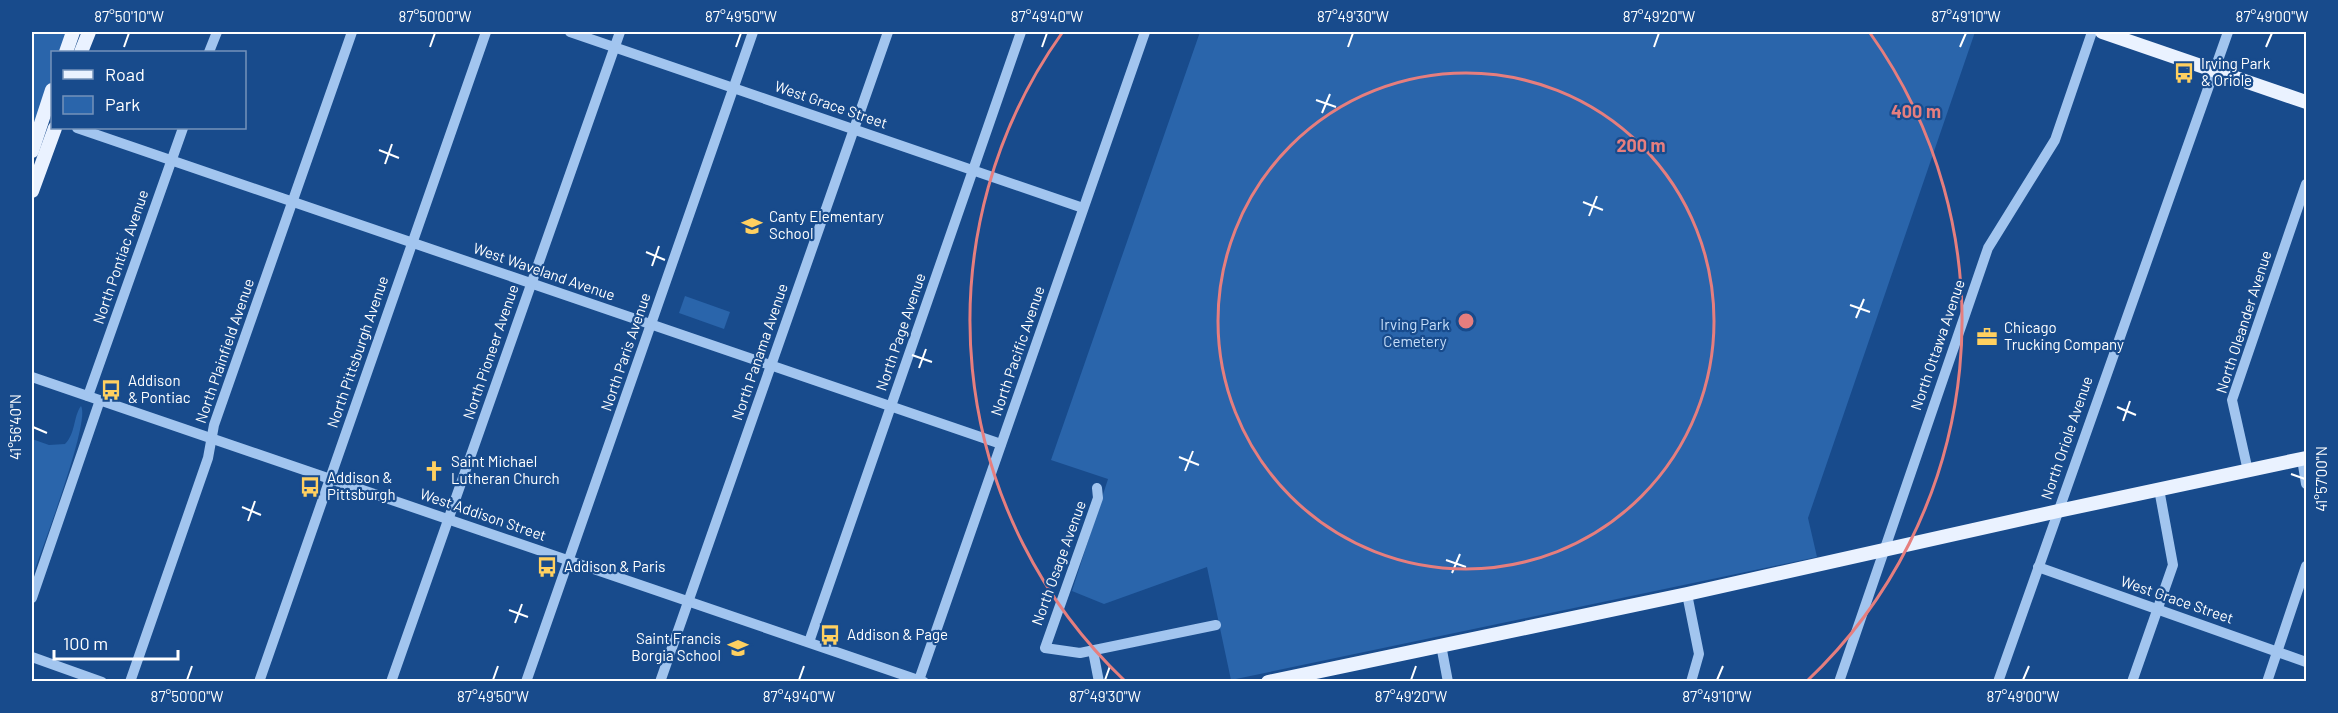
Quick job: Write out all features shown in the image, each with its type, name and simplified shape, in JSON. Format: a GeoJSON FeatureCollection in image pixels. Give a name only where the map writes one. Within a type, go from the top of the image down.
{"type":"FeatureCollection","features":[{"type":"Feature","properties":{"kind":"main road"},"geometry":{"type":"LineString","coordinates":[[66,51],[73,32]]}},
{"type":"Feature","properties":{"kind":"main road"},"geometry":{"type":"LineString","coordinates":[[81,51],[89,32]]}},
{"type":"Feature","properties":{"kind":"main road"},"geometry":{"type":"LineString","coordinates":[[2102,32],[2307,102]]}},
{"type":"Feature","properties":{"kind":"main road"},"geometry":{"type":"LineString","coordinates":[[32,151],[48,118],[51,97]]}},
{"type":"Feature","properties":{"kind":"main road"},"geometry":{"type":"LineString","coordinates":[[32,191],[55,129]]}},
{"type":"Feature","properties":{"kind":"main road"},"geometry":{"type":"LineString","coordinates":[[1268,681],[1687,594],[2304,458]]}},
{"type":"Feature","properties":{"kind":"street"},"geometry":{"type":"LineString","coordinates":[[209,51],[217,32]]}},
{"type":"Feature","properties":{"kind":"street","name":"North Plainfield Avenue"},"geometry":{"type":"LineString","coordinates":[[130,681],[208,458],[214,425],[352,32]]}},
{"type":"Feature","properties":{"kind":"street","name":"North Pittsburgh Avenue"},"geometry":{"type":"LineString","coordinates":[[259,681],[486,32]]}},
{"type":"Feature","properties":{"kind":"street","name":"West Grace Street"},"geometry":{"type":"LineString","coordinates":[[570,32],[1083,208]]}},
{"type":"Feature","properties":{"kind":"street","name":"North Pioneer Avenue"},"geometry":{"type":"LineString","coordinates":[[391,681],[620,32]]}},
{"type":"Feature","properties":{"kind":"street","name":"North Paris Avenue"},"geometry":{"type":"LineString","coordinates":[[526,681],[753,32]]}},
{"type":"Feature","properties":{"kind":"street","name":"North Panama Avenue"},"geometry":{"type":"LineString","coordinates":[[660,681],[888,32]]}},
{"type":"Feature","properties":{"kind":"street","name":"North Page Avenue"},"geometry":{"type":"LineString","coordinates":[[809,642],[1021,32]]}},
{"type":"Feature","properties":{"kind":"street","name":"North Pacific Avenue"},"geometry":{"type":"LineString","coordinates":[[921,681],[1145,32]]}},
{"type":"Feature","properties":{"kind":"street","name":"North Ottawa Avenue"},"geometry":{"type":"LineString","coordinates":[[1839,681],[1988,248],[2055,140],[2092,32]]}},
{"type":"Feature","properties":{"kind":"street","name":"North Oriole Avenue"},"geometry":{"type":"LineString","coordinates":[[1998,681],[2228,32]]}},
{"type":"Feature","properties":{"kind":"street","name":"West Waveland Avenue"},"geometry":{"type":"LineString","coordinates":[[80,129],[1001,444]]}},
{"type":"Feature","properties":{"kind":"street","name":"North Pontiac Avenue"},"geometry":{"type":"LineString","coordinates":[[88,396],[183,129]]}},
{"type":"Feature","properties":{"kind":"street","name":"North Oleander Avenue"},"geometry":{"type":"LineString","coordinates":[[2248,471],[2232,400],[2307,184]]}},
{"type":"Feature","properties":{"kind":"street","name":"West Addison Street"},"geometry":{"type":"LineString","coordinates":[[32,377],[921,681]]}},
{"type":"Feature","properties":{"kind":"street"},"geometry":{"type":"LineString","coordinates":[[32,598],[100,400]]}},
{"type":"Feature","properties":{"kind":"street"},"geometry":{"type":"LineString","coordinates":[[2304,458],[2307,484]]}},
{"type":"Feature","properties":{"kind":"street","name":"North Osage Avenue"},"geometry":{"type":"LineString","coordinates":[[1093,651],[1080,653],[1045,648],[1098,498],[1097,488]]}},
{"type":"Feature","properties":{"kind":"street"},"geometry":{"type":"LineString","coordinates":[[2132,681],[2173,565],[2158,489]]}},
{"type":"Feature","properties":{"kind":"street"},"geometry":{"type":"LineString","coordinates":[[2267,681],[2307,566]]}},
{"type":"Feature","properties":{"kind":"street","name":"West Grace Street"},"geometry":{"type":"LineString","coordinates":[[2038,567],[2307,662]]}},
{"type":"Feature","properties":{"kind":"street"},"geometry":{"type":"LineString","coordinates":[[1687,594],[1699,654],[1691,681]]}},
{"type":"Feature","properties":{"kind":"street"},"geometry":{"type":"LineString","coordinates":[[1099,681],[1093,651],[1216,625]]}},
{"type":"Feature","properties":{"kind":"street"},"geometry":{"type":"LineString","coordinates":[[1441,645],[1448,681]]}},
{"type":"Feature","properties":{"kind":"street"},"geometry":{"type":"LineString","coordinates":[[32,657],[102,681]]}},
{"type":"Feature","properties":{"kind":"green space"},"geometry":{"type":"Polygon","coordinates":[[[32,32],[69,32],[62,51],[51,51],[51,83],[32,139],[32,32]]]}},
{"type":"Feature","properties":{"kind":"green space","name":"Irving Park Cemetery"},"geometry":{"type":"Polygon","coordinates":[[[1200,32],[1975,32],[1808,518],[1817,557],[1231,680],[1207,567],[1104,604],[1072,591],[1108,479],[1051,460],[1200,32]]]}},
{"type":"Feature","properties":{"kind":"green space"},"geometry":{"type":"Polygon","coordinates":[[[685,296],[730,312],[724,329],[679,313],[685,296]]]}},
{"type":"Feature","properties":{"kind":"green space"},"geometry":{"type":"Polygon","coordinates":[[[81,406],[79,436],[72,461],[32,578],[32,439],[49,445],[65,444],[69,440],[81,406]]]}},
{"type":"Feature","properties":{"kind":"place","name":"Irving Park & Oriole"},"geometry":{"type":"Point","coordinates":[2184,73]}},
{"type":"Feature","properties":{"kind":"place","name":"Canty Elementary School"},"geometry":{"type":"Point","coordinates":[752,226]}},
{"type":"Feature","properties":{"kind":"place","name":"Chicago Trucking Company"},"geometry":{"type":"Point","coordinates":[1987,337]}},
{"type":"Feature","properties":{"kind":"place","name":"Addison & Pontiac"},"geometry":{"type":"Point","coordinates":[111,390]}},
{"type":"Feature","properties":{"kind":"place","name":"Saint Michael Lutheran Church"},"geometry":{"type":"Point","coordinates":[434,471]}},
{"type":"Feature","properties":{"kind":"place","name":"Addison & Pittsburgh"},"geometry":{"type":"Point","coordinates":[310,487]}},
{"type":"Feature","properties":{"kind":"place","name":"Addison & Paris"},"geometry":{"type":"Point","coordinates":[547,567]}},
{"type":"Feature","properties":{"kind":"place","name":"Addison & Page"},"geometry":{"type":"Point","coordinates":[830,635]}},
{"type":"Feature","properties":{"kind":"place","name":"Saint Francis Borgia School"},"geometry":{"type":"Point","coordinates":[738,648]}}]}
